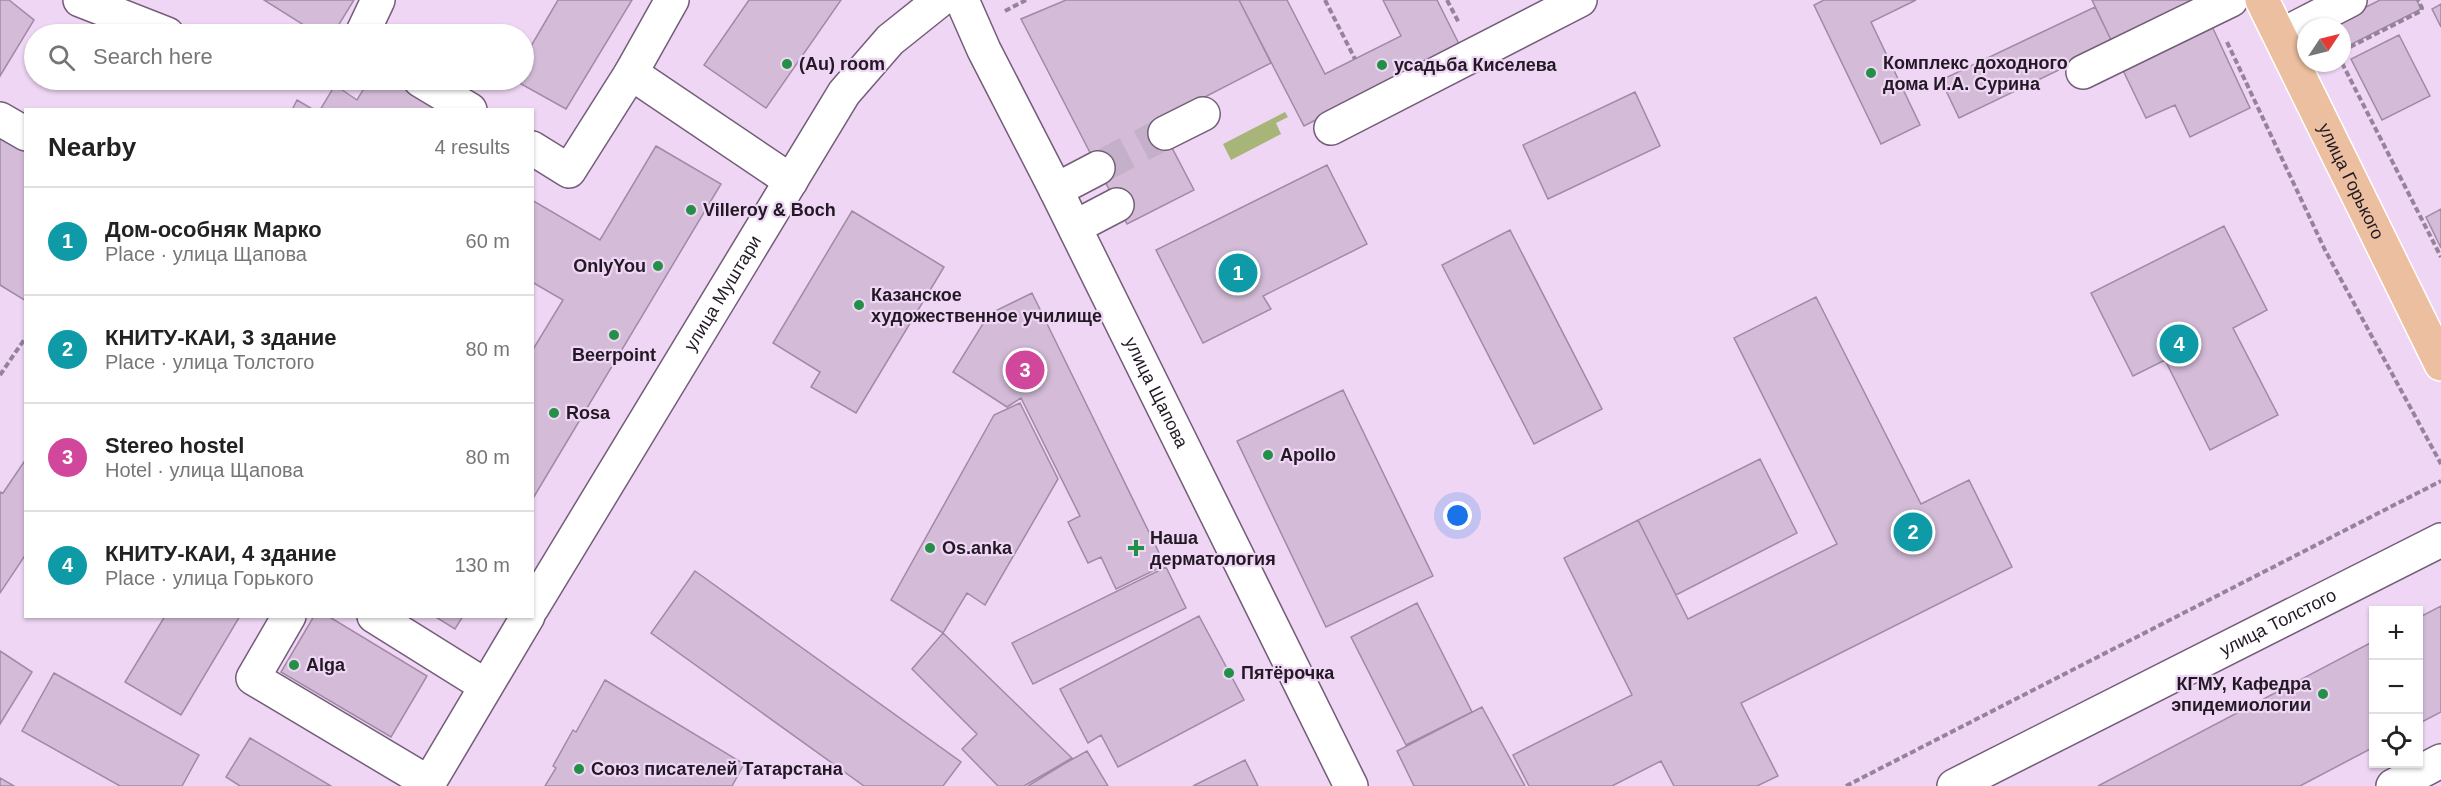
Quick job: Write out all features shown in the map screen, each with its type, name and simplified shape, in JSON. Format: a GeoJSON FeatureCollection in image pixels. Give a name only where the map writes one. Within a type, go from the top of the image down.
{"type":"FeatureCollection","features":[{"type":"Feature","properties":{"kind":"main road","name":"улица Горького"},"geometry":{"type":"LineString","coordinates":[[2262,0],[2441,364]]}},
{"type":"Feature","properties":{"kind":"street"},"geometry":{"type":"LineString","coordinates":[[80,0],[141,24]]}},
{"type":"Feature","properties":{"kind":"street"},"geometry":{"type":"LineString","coordinates":[[367,24],[378,0]]}},
{"type":"Feature","properties":{"kind":"street"},"geometry":{"type":"LineString","coordinates":[[534,149],[569,171],[631,73],[672,0]]}},
{"type":"Feature","properties":{"kind":"street","name":"улица Муштари"},"geometry":{"type":"LineString","coordinates":[[534,605],[844,93],[890,40],[940,0]]}},
{"type":"Feature","properties":{"kind":"street","name":"улица Щапова"},"geometry":{"type":"LineString","coordinates":[[962,0],[984,50],[1075,227],[1352,786]]}},
{"type":"Feature","properties":{"kind":"street"},"geometry":{"type":"LineString","coordinates":[[1330,128],[1580,0]]}},
{"type":"Feature","properties":{"kind":"street"},"geometry":{"type":"LineString","coordinates":[[2280,36],[2350,0]]}},
{"type":"Feature","properties":{"kind":"street"},"geometry":{"type":"LineString","coordinates":[[2083,72],[2221,5]]}},
{"type":"Feature","properties":{"kind":"street"},"geometry":{"type":"LineString","coordinates":[[631,73],[791,181]]}},
{"type":"Feature","properties":{"kind":"street"},"geometry":{"type":"LineString","coordinates":[[438,90],[469,108]]}},
{"type":"Feature","properties":{"kind":"street"},"geometry":{"type":"LineString","coordinates":[[1165,134],[1203,114]]}},
{"type":"Feature","properties":{"kind":"street"},"geometry":{"type":"LineString","coordinates":[[0,119],[24,133]]}},
{"type":"Feature","properties":{"kind":"street"},"geometry":{"type":"LineString","coordinates":[[1056,190],[1098,168]]}},
{"type":"Feature","properties":{"kind":"street"},"geometry":{"type":"LineString","coordinates":[[1075,227],[1117,205]]}},
{"type":"Feature","properties":{"kind":"street","name":"улица Толстого"},"geometry":{"type":"LineString","coordinates":[[1954,786],[2441,540]]}},
{"type":"Feature","properties":{"kind":"street"},"geometry":{"type":"LineString","coordinates":[[289,618],[253,678],[428,784],[527,618]]}},
{"type":"Feature","properties":{"kind":"street"},"geometry":{"type":"LineString","coordinates":[[377,618],[486,686]]}},
{"type":"Feature","properties":{"kind":"street"},"geometry":{"type":"LineString","coordinates":[[2393,786],[2441,761]]}},
{"type":"Feature","properties":{"kind":"path"},"geometry":{"type":"LineString","coordinates":[[1004,11],[1026,0]]}},
{"type":"Feature","properties":{"kind":"path"},"geometry":{"type":"LineString","coordinates":[[1325,0],[1355,59]]}},
{"type":"Feature","properties":{"kind":"path"},"geometry":{"type":"LineString","coordinates":[[2351,46],[2421,11],[2418,0]]}},
{"type":"Feature","properties":{"kind":"path"},"geometry":{"type":"LineString","coordinates":[[2221,5],[2325,250],[2441,464]]}},
{"type":"Feature","properties":{"kind":"path"},"geometry":{"type":"LineString","coordinates":[[2347,72],[2441,257]]}},
{"type":"Feature","properties":{"kind":"path"},"geometry":{"type":"LineString","coordinates":[[0,375],[24,341]]}},
{"type":"Feature","properties":{"kind":"path"},"geometry":{"type":"LineString","coordinates":[[1846,786],[2441,481]]}},
{"type":"Feature","properties":{"kind":"green space"},"geometry":{"type":"Polygon","coordinates":[[[1285,112],[1288,117],[1276,123],[1281,134],[1231,160],[1223,144],[1285,112]]]}},
{"type":"Feature","properties":{"kind":"building"},"geometry":{"type":"Polygon","coordinates":[[[0,0],[9,0],[34,20],[32,24],[24,24],[24,36],[0,76],[0,0]]]}},
{"type":"Feature","properties":{"kind":"building"},"geometry":{"type":"Polygon","coordinates":[[[264,0],[354,0],[339,24],[302,24],[264,0]]]}},
{"type":"Feature","properties":{"kind":"building"},"geometry":{"type":"Polygon","coordinates":[[[558,0],[632,0],[566,109],[532,90],[534,90],[534,41],[558,0]]]}},
{"type":"Feature","properties":{"kind":"building"},"geometry":{"type":"Polygon","coordinates":[[[749,0],[841,0],[766,108],[704,65],[749,0]]]}},
{"type":"Feature","properties":{"kind":"building"},"geometry":{"type":"Polygon","coordinates":[[[1066,0],[1239,0],[1271,63],[1158,121],[1194,190],[1127,224],[1021,19],[1066,0]]]}},
{"type":"Feature","properties":{"kind":"building","name":"усадьба Киселева"},"geometry":{"type":"Polygon","coordinates":[[[1239,0],[1287,0],[1325,74],[1401,36],[1383,0],[1437,0],[1460,46],[1304,126],[1239,0]]]}},
{"type":"Feature","properties":{"kind":"building","name":"Комплекс доходного дома И.А. Сурина"},"geometry":{"type":"Polygon","coordinates":[[[1824,0],[1916,0],[1871,22],[1920,125],[1881,144],[1814,5],[1824,0]]]}},
{"type":"Feature","properties":{"kind":"building","name":"Комплекс доходного дома И.А. Сурина"},"geometry":{"type":"Polygon","coordinates":[[[2092,0],[2198,0],[2113,44],[2092,0]]]}},
{"type":"Feature","properties":{"kind":"building"},"geometry":{"type":"Polygon","coordinates":[[[2380,0],[2417,0],[2421,9],[2351,44],[2351,18],[2344,18],[2380,0]]]}},
{"type":"Feature","properties":{"kind":"building"},"geometry":{"type":"Polygon","coordinates":[[[2441,4],[2441,27],[2432,9],[2441,4]]]}},
{"type":"Feature","properties":{"kind":"building"},"geometry":{"type":"Polygon","coordinates":[[[2095,7],[2113,44],[1959,118],[1941,80],[2095,7]]]}},
{"type":"Feature","properties":{"kind":"building"},"geometry":{"type":"Polygon","coordinates":[[[2210,22],[2250,108],[2190,137],[2175,105],[2146,118],[2120,64],[2210,22]]]}},
{"type":"Feature","properties":{"kind":"building"},"geometry":{"type":"Polygon","coordinates":[[[2399,35],[2430,96],[2382,120],[2351,59],[2399,35]]]}},
{"type":"Feature","properties":{"kind":"building"},"geometry":{"type":"Polygon","coordinates":[[[332,90],[342,90],[357,100],[363,90],[419,90],[447,108],[321,108],[332,90]]]}},
{"type":"Feature","properties":{"kind":"building"},"geometry":{"type":"Polygon","coordinates":[[[1635,92],[1660,146],[1548,199],[1523,145],[1635,92]]]}},
{"type":"Feature","properties":{"kind":"building"},"geometry":{"type":"Polygon","coordinates":[[[297,100],[311,108],[293,108],[297,100]]]}},
{"type":"Feature","properties":{"kind":"building"},"geometry":{"type":"Polygon","coordinates":[[[0,130],[24,145],[24,300],[0,285],[0,130]]]}},
{"type":"Feature","properties":{"kind":"building"},"geometry":{"type":"Polygon","coordinates":[[[656,146],[721,184],[534,497],[534,348],[563,300],[534,283],[534,201],[600,240],[656,146]]]}},
{"type":"Feature","properties":{"kind":"building"},"geometry":{"type":"Polygon","coordinates":[[[1327,165],[1367,244],[1263,296],[1271,309],[1203,343],[1156,250],[1327,165]]]}},
{"type":"Feature","properties":{"kind":"building"},"geometry":{"type":"Polygon","coordinates":[[[2441,209],[2441,248],[2426,217],[2441,209]]]}},
{"type":"Feature","properties":{"kind":"building","name":"Казанское художественное училище"},"geometry":{"type":"Polygon","coordinates":[[[852,211],[944,267],[856,413],[811,387],[820,372],[773,343],[852,211]]]}},
{"type":"Feature","properties":{"kind":"building"},"geometry":{"type":"Polygon","coordinates":[[[2224,226],[2267,310],[2233,328],[2278,415],[2210,450],[2165,360],[2133,376],[2091,293],[2224,226]]]}},
{"type":"Feature","properties":{"kind":"building"},"geometry":{"type":"Polygon","coordinates":[[[1510,230],[1602,409],[1534,444],[1442,265],[1510,230]]]}},
{"type":"Feature","properties":{"kind":"building"},"geometry":{"type":"Polygon","coordinates":[[[1032,293],[1165,565],[1116,589],[1101,557],[1088,563],[1068,522],[1080,516],[1021,398],[1007,407],[953,372],[989,314],[1032,293]]]}},
{"type":"Feature","properties":{"kind":"building"},"geometry":{"type":"Polygon","coordinates":[[[1816,297],[1921,504],[1969,480],[2012,567],[1741,703],[1778,776],[1757,786],[1674,786],[1661,761],[1612,786],[1529,786],[1513,755],[1632,695],[1564,558],[1638,520],[1688,619],[1837,544],[1734,338],[1816,297]]]}},
{"type":"Feature","properties":{"kind":"building"},"geometry":{"type":"Polygon","coordinates":[[[1343,390],[1433,576],[1326,627],[1237,441],[1343,390]]]}},
{"type":"Feature","properties":{"kind":"building"},"geometry":{"type":"Polygon","coordinates":[[[1020,403],[1058,479],[985,605],[967,593],[943,633],[891,600],[994,415],[1020,403]]]}},
{"type":"Feature","properties":{"kind":"building"},"geometry":{"type":"Polygon","coordinates":[[[1760,459],[1797,533],[1676,595],[1638,520],[1760,459]]]}},
{"type":"Feature","properties":{"kind":"building"},"geometry":{"type":"Polygon","coordinates":[[[24,462],[24,557],[0,593],[0,492],[3,493],[24,462]]]}},
{"type":"Feature","properties":{"kind":"building"},"geometry":{"type":"Polygon","coordinates":[[[1166,567],[1186,608],[1033,684],[1012,643],[1166,567]]]}},
{"type":"Feature","properties":{"kind":"building"},"geometry":{"type":"Polygon","coordinates":[[[695,571],[961,762],[943,786],[864,786],[651,633],[695,571]]]}},
{"type":"Feature","properties":{"kind":"building"},"geometry":{"type":"Polygon","coordinates":[[[1417,603],[1472,712],[1406,745],[1351,637],[1417,603]]]}},
{"type":"Feature","properties":{"kind":"building"},"geometry":{"type":"Polygon","coordinates":[[[2441,606],[2441,712],[2423,721],[2423,660],[2423,615],[2441,606]]]}},
{"type":"Feature","properties":{"kind":"building"},"geometry":{"type":"Polygon","coordinates":[[[1199,616],[1244,700],[1118,767],[1101,735],[1088,743],[1060,689],[1199,616]]]}},
{"type":"Feature","properties":{"kind":"building"},"geometry":{"type":"Polygon","coordinates":[[[164,618],[239,618],[181,715],[125,682],[164,618]]]}},
{"type":"Feature","properties":{"kind":"building"},"geometry":{"type":"Polygon","coordinates":[[[313,618],[331,618],[427,676],[391,737],[281,672],[313,618]]]}},
{"type":"Feature","properties":{"kind":"building"},"geometry":{"type":"Polygon","coordinates":[[[437,618],[462,618],[455,629],[437,618]]]}},
{"type":"Feature","properties":{"kind":"building"},"geometry":{"type":"Polygon","coordinates":[[[943,633],[1072,758],[1024,786],[998,786],[962,749],[977,734],[912,669],[943,633]]]}},
{"type":"Feature","properties":{"kind":"building","name":"КГМУ, Кафедра эпидемиологии"},"geometry":{"type":"Polygon","coordinates":[[[2369,644],[2369,750],[2300,786],[2098,786],[2369,644]]]}},
{"type":"Feature","properties":{"kind":"building"},"geometry":{"type":"Polygon","coordinates":[[[0,651],[32,672],[0,724],[0,651]]]}},
{"type":"Feature","properties":{"kind":"building"},"geometry":{"type":"Polygon","coordinates":[[[54,673],[199,755],[182,786],[120,786],[22,731],[54,673]]]}},
{"type":"Feature","properties":{"kind":"building"},"geometry":{"type":"Polygon","coordinates":[[[605,680],[744,764],[732,786],[545,786],[573,730],[576,732],[605,680]]]}},
{"type":"Feature","properties":{"kind":"building"},"geometry":{"type":"Polygon","coordinates":[[[1482,707],[1525,786],[1414,786],[1397,751],[1482,707]]]}},
{"type":"Feature","properties":{"kind":"building"},"geometry":{"type":"Polygon","coordinates":[[[250,738],[331,786],[240,786],[226,777],[250,738]]]}},
{"type":"Feature","properties":{"kind":"building"},"geometry":{"type":"Polygon","coordinates":[[[1087,751],[1108,786],[1028,786],[1062,765],[1087,751]]]}},
{"type":"Feature","properties":{"kind":"building"},"geometry":{"type":"Polygon","coordinates":[[[1245,760],[1258,786],[1193,786],[1245,760]]]}},
{"type":"Feature","properties":{"kind":"building"},"geometry":{"type":"Polygon","coordinates":[[[0,778],[14,786],[0,786],[0,778]]]}},
{"type":"Feature","properties":{"kind":"tunnel"},"geometry":{"type":"LineString","coordinates":[[1098,168],[1165,133]]}},
{"type":"Feature","properties":{"kind":"place","name":"(Au) room"},"geometry":{"type":"Point","coordinates":[787,64]}},
{"type":"Feature","properties":{"kind":"place","name":"усадьба Киселева"},"geometry":{"type":"Point","coordinates":[1382,65]}},
{"type":"Feature","properties":{"kind":"place","name":"Комплекс доходного дома И.А. Сурина"},"geometry":{"type":"Point","coordinates":[1871,73]}},
{"type":"Feature","properties":{"kind":"place","name":"Villeroy & Boch"},"geometry":{"type":"Point","coordinates":[691,210]}},
{"type":"Feature","properties":{"kind":"place","name":"OnlyYou"},"geometry":{"type":"Point","coordinates":[658,266]}},
{"type":"Feature","properties":{"kind":"place","name":"Дом-особняк Марко"},"geometry":{"type":"Point","coordinates":[1238,273]}},
{"type":"Feature","properties":{"kind":"place","name":"Казанское художественное училище"},"geometry":{"type":"Point","coordinates":[859,305]}},
{"type":"Feature","properties":{"kind":"place","name":"Beerpoint"},"geometry":{"type":"Point","coordinates":[614,335]}},
{"type":"Feature","properties":{"kind":"place","name":"КНИТУ-КАИ, 4 здание"},"geometry":{"type":"Point","coordinates":[2179,344]}},
{"type":"Feature","properties":{"kind":"place","name":"Stereo hostel"},"geometry":{"type":"Point","coordinates":[1025,370]}},
{"type":"Feature","properties":{"kind":"place","name":"Rosa"},"geometry":{"type":"Point","coordinates":[554,413]}},
{"type":"Feature","properties":{"kind":"place","name":"Apollo"},"geometry":{"type":"Point","coordinates":[1268,455]}},
{"type":"Feature","properties":{"kind":"place","name":"КНИТУ-КАИ, 3 здание"},"geometry":{"type":"Point","coordinates":[1913,532]}},
{"type":"Feature","properties":{"kind":"place","name":"Os.anka"},"geometry":{"type":"Point","coordinates":[930,548]}},
{"type":"Feature","properties":{"kind":"place","name":"Наша дерматология"},"geometry":{"type":"Point","coordinates":[1136,548]}},
{"type":"Feature","properties":{"kind":"place","name":"Alga"},"geometry":{"type":"Point","coordinates":[294,665]}},
{"type":"Feature","properties":{"kind":"place","name":"Пятёрочка"},"geometry":{"type":"Point","coordinates":[1229,673]}},
{"type":"Feature","properties":{"kind":"place","name":"КГМУ, Кафедра эпидемиологии"},"geometry":{"type":"Point","coordinates":[2323,694]}},
{"type":"Feature","properties":{"kind":"place","name":"Союз писателей Татарстана"},"geometry":{"type":"Point","coordinates":[579,769]}}]}
